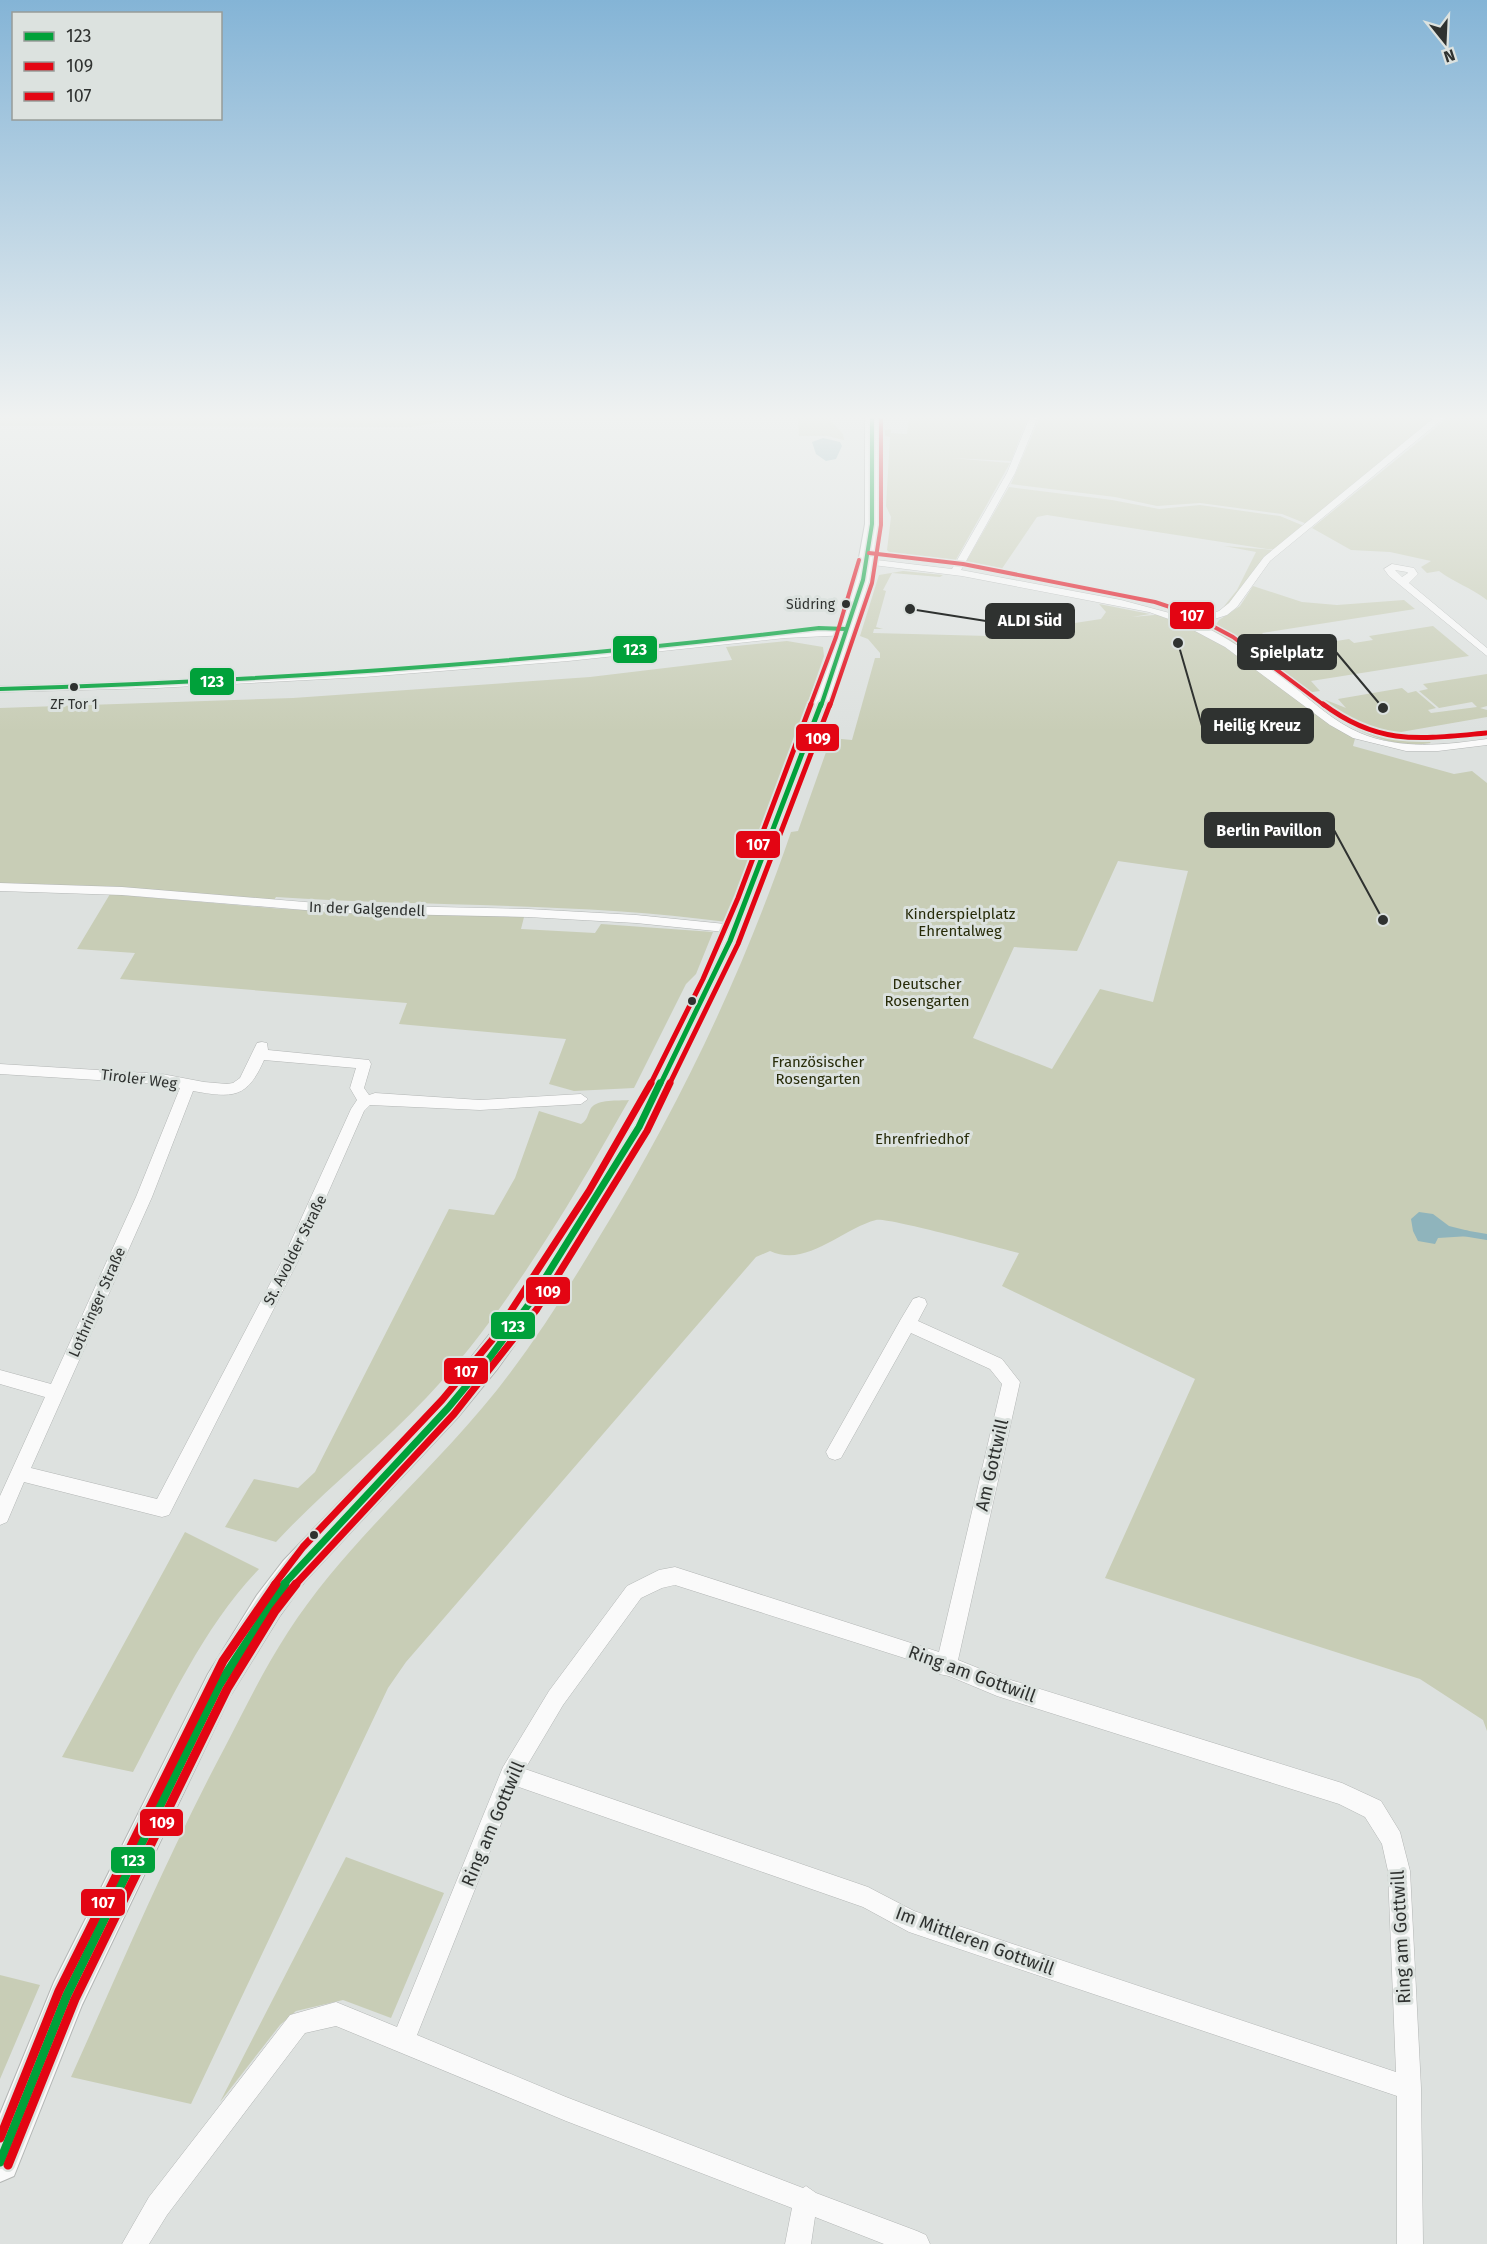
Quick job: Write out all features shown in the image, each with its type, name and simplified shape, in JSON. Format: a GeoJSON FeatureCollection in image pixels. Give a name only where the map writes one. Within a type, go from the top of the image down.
{"type":"FeatureCollection","features":[{"type":"Feature","properties":{"kind":"main road"},"geometry":{"type":"LineString","coordinates":[[0,2163],[67,1995],[219,1685],[268,1606],[294,1571],[334,1525],[448,1407],[529,1304],[639,1127],[735,928],[820,708],[868,562],[870,522]]}},
{"type":"Feature","properties":{"kind":"street"},"geometry":{"type":"LineString","coordinates":[[956,571],[984,522]]}},
{"type":"Feature","properties":{"kind":"street"},"geometry":{"type":"LineString","coordinates":[[1208,635],[1208,629],[1215,617],[1233,605],[1266,559],[1312,522]]}},
{"type":"Feature","properties":{"kind":"street"},"geometry":{"type":"LineString","coordinates":[[868,562],[956,571],[1147,609],[1172,617],[1208,635],[1261,668],[1337,725],[1356,735],[1413,749],[1443,748],[1487,741]]}},
{"type":"Feature","properties":{"kind":"street"},"geometry":{"type":"LineString","coordinates":[[1405,580],[1413,572],[1404,567],[1390,568],[1392,574],[1405,580],[1487,653]]}},
{"type":"Feature","properties":{"kind":"street"},"geometry":{"type":"LineString","coordinates":[[1172,617],[1215,617]]}},
{"type":"Feature","properties":{"kind":"street"},"geometry":{"type":"LineString","coordinates":[[683,646],[819,628],[843,637]]}},
{"type":"Feature","properties":{"kind":"street"},"geometry":{"type":"LineString","coordinates":[[0,689],[326,676],[770,637],[821,640],[843,637]]}},
{"type":"Feature","properties":{"kind":"street","name":"In der Galgendell"},"geometry":{"type":"LineString","coordinates":[[0,887],[122,891],[341,909],[528,913],[645,919],[735,928]]}},
{"type":"Feature","properties":{"kind":"street","name":"Tiroler Weg"},"geometry":{"type":"LineString","coordinates":[[0,1069],[162,1079],[188,1086],[233,1089],[242,1086],[261,1051],[364,1064],[357,1088],[365,1101]]}},
{"type":"Feature","properties":{"kind":"street","name":"Lothringer Straße"},"geometry":{"type":"LineString","coordinates":[[0,1516],[144,1197],[188,1086]]}},
{"type":"Feature","properties":{"kind":"street"},"geometry":{"type":"LineString","coordinates":[[365,1101],[383,1098],[480,1105],[580,1099]]}},
{"type":"Feature","properties":{"kind":"street","name":"St. Avolder Straße"},"geometry":{"type":"LineString","coordinates":[[20,1473],[162,1509],[297,1248],[328,1184],[358,1109],[365,1101]]}},
{"type":"Feature","properties":{"kind":"street"},"geometry":{"type":"LineString","coordinates":[[835,1452],[919,1304]]}},
{"type":"Feature","properties":{"kind":"street","name":"Am Gottwill"},"geometry":{"type":"LineString","coordinates":[[907,1324],[996,1364],[1011,1382],[946,1667]]}},
{"type":"Feature","properties":{"kind":"street"},"geometry":{"type":"LineString","coordinates":[[0,1377],[56,1393]]}},
{"type":"Feature","properties":{"kind":"street","name":"Ring am Gottwill"},"geometry":{"type":"LineString","coordinates":[[403,2041],[510,1774],[556,1698],[634,1592],[659,1578],[675,1576],[921,1654],[946,1667],[997,1686],[1342,1794],[1373,1809],[1392,1840],[1400,1871],[1409,2088],[1410,2244]]}},
{"type":"Feature","properties":{"kind":"street","name":"Im Mittleren Gottwill"},"geometry":{"type":"LineString","coordinates":[[510,1774],[868,1898],[909,1921],[1409,2088]]}},
{"type":"Feature","properties":{"kind":"street"},"geometry":{"type":"LineString","coordinates":[[135,2244],[158,2206],[298,2023],[336,2014],[566,2109],[806,2199],[917,2244]]}},
{"type":"Feature","properties":{"kind":"street"},"geometry":{"type":"LineString","coordinates":[[798,2244],[806,2199]]}},
{"type":"Feature","properties":{"kind":"green space"},"geometry":{"type":"Polygon","coordinates":[[[890,522],[977,522],[953,565],[893,556],[887,550],[890,522]]]}},
{"type":"Feature","properties":{"kind":"green space"},"geometry":{"type":"Polygon","coordinates":[[[989,522],[1034,522],[999,573],[963,567],[989,522]]]}},
{"type":"Feature","properties":{"kind":"green space"},"geometry":{"type":"Polygon","coordinates":[[[1090,522],[1294,522],[1304,526],[1276,549],[1090,522]]]}},
{"type":"Feature","properties":{"kind":"green space"},"geometry":{"type":"Polygon","coordinates":[[[1320,522],[1487,522],[1487,600],[1439,571],[1427,573],[1421,567],[1431,561],[1390,552],[1351,550],[1312,528],[1320,522]]]}},
{"type":"Feature","properties":{"kind":"green space"},"geometry":{"type":"Polygon","coordinates":[[[1224,546],[1275,550],[1260,564],[1236,597],[1221,610],[1237,590],[1256,552],[1224,546]]]}},
{"type":"Feature","properties":{"kind":"green space"},"geometry":{"type":"Polygon","coordinates":[[[903,571],[943,575],[940,577],[892,573],[883,590],[886,591],[876,627],[883,629],[874,629],[873,633],[989,636],[1101,619],[1106,612],[1099,604],[1150,614],[1132,617],[1165,614],[1196,627],[1356,735],[1353,746],[1454,774],[1472,771],[1487,783],[1487,1731],[1483,1720],[1420,1679],[1105,1578],[1195,1379],[1002,1286],[1019,1253],[921,1228],[876,1220],[811,1251],[797,1255],[784,1255],[770,1251],[756,1257],[406,1662],[388,1688],[191,2104],[71,2077],[184,1828],[247,1703],[279,1646],[311,1599],[336,1568],[471,1421],[511,1372],[574,1278],[655,1142],[729,990],[791,832],[798,831],[831,738],[852,740],[875,658],[880,658],[880,653],[868,639],[860,636],[879,575],[903,571]],[[1118,861],[1077,951],[1014,947],[973,1038],[1052,1069],[1100,989],[1153,1002],[1188,871],[1118,861]]]}},
{"type":"Feature","properties":{"kind":"green space"},"geometry":{"type":"Polygon","coordinates":[[[1253,586],[1302,602],[1337,605],[1404,600],[1415,609],[1262,633],[1280,650],[1349,639],[1354,643],[1373,640],[1369,636],[1433,626],[1469,656],[1311,681],[1320,691],[1305,693],[1211,632],[1219,620],[1240,606],[1253,586]]]}},
{"type":"Feature","properties":{"kind":"green space"},"geometry":{"type":"Polygon","coordinates":[[[787,641],[823,647],[824,656],[750,868],[727,922],[559,908],[276,897],[274,900],[0,884],[0,708],[293,698],[590,677],[732,660],[726,647],[787,641]]]}},
{"type":"Feature","properties":{"kind":"green space"},"geometry":{"type":"Polygon","coordinates":[[[1487,674],[1487,706],[1480,708],[1487,710],[1487,717],[1401,732],[1411,741],[1426,739],[1431,743],[1400,743],[1370,735],[1329,712],[1317,702],[1326,700],[1346,708],[1338,699],[1402,688],[1408,693],[1416,691],[1436,708],[1428,710],[1431,713],[1477,707],[1472,702],[1439,708],[1419,691],[1428,689],[1423,684],[1487,674]]]}},
{"type":"Feature","properties":{"kind":"green space"},"geometry":{"type":"Polygon","coordinates":[[[110,894],[282,909],[524,917],[521,929],[595,933],[601,924],[713,932],[696,974],[686,984],[634,1088],[574,1091],[549,1084],[566,1039],[399,1024],[407,1003],[120,979],[135,953],[77,949],[110,894]]]}},
{"type":"Feature","properties":{"kind":"green space"},"geometry":{"type":"Polygon","coordinates":[[[629,1100],[585,1177],[536,1255],[484,1330],[427,1397],[276,1542],[225,1527],[254,1479],[298,1488],[315,1472],[449,1209],[494,1215],[515,1178],[539,1111],[581,1124],[585,1121],[591,1108],[598,1103],[629,1100]]]}},
{"type":"Feature","properties":{"kind":"green space"},"geometry":{"type":"Polygon","coordinates":[[[185,1532],[259,1569],[239,1591],[205,1640],[133,1772],[62,1757],[185,1532]]]}},
{"type":"Feature","properties":{"kind":"green space"},"geometry":{"type":"Polygon","coordinates":[[[346,1857],[444,1893],[391,2018],[343,2000],[296,2011],[280,2025],[220,2102],[346,1857]]]}},
{"type":"Feature","properties":{"kind":"green space"},"geometry":{"type":"Polygon","coordinates":[[[0,1975],[40,1985],[0,2079],[0,1975]]]}},
{"type":"Feature","properties":{"kind":"water"},"geometry":{"type":"Polygon","coordinates":[[[1419,1212],[1433,1214],[1449,1226],[1469,1231],[1470,1236],[1438,1238],[1435,1244],[1418,1241],[1411,1219],[1419,1212]]]}},
{"type":"Feature","properties":{"kind":"waterway"},"geometry":{"type":"LineString","coordinates":[[1463,1233],[1487,1237]]}},
{"type":"Feature","properties":{"kind":"transit line","name":"123"},"geometry":{"type":"LineString","coordinates":[[0,2162],[67,1995],[219,1685],[268,1606],[294,1571],[448,1408],[488,1360],[529,1304],[639,1127],[730,941],[820,708],[863,580],[872,522]]}},
{"type":"Feature","properties":{"kind":"transit line","name":"109"},"geometry":{"type":"LineString","coordinates":[[8,2165],[75,1999],[227,1689],[275,1611],[301,1577],[454,1414],[495,1365],[537,1309],[647,1131],[738,944],[828,711],[872,583],[881,522]]}},
{"type":"Feature","properties":{"kind":"transit line","name":"107"},"geometry":{"type":"LineString","coordinates":[[869,553],[963,564],[1155,602],[1188,613],[1233,637],[1339,716],[1360,728],[1391,736],[1422,739],[1486,733]]}},
{"type":"Feature","properties":{"kind":"transit line","name":"107"},"geometry":{"type":"LineString","coordinates":[[0,2138],[59,1991],[223,1661],[261,1603],[303,1547],[442,1400],[492,1340],[589,1191],[649,1087],[703,979],[738,898],[836,637],[859,560]]}},
{"type":"Feature","properties":{"kind":"transit line","name":"123"},"geometry":{"type":"LineString","coordinates":[[0,689],[206,682],[411,669],[615,651],[819,628],[846,629]]}},
{"type":"Feature","properties":{"kind":"place","name":"Südring"},"geometry":{"type":"Point","coordinates":[846,604]}},
{"type":"Feature","properties":{"kind":"place","name":"ALDI Süd"},"geometry":{"type":"Point","coordinates":[910,609]}},
{"type":"Feature","properties":{"kind":"place","name":"Heilig Kreuz"},"geometry":{"type":"Point","coordinates":[1178,643]}},
{"type":"Feature","properties":{"kind":"place","name":"ZF Tor 1"},"geometry":{"type":"Point","coordinates":[74,687]}},
{"type":"Feature","properties":{"kind":"place","name":"Spielplatz"},"geometry":{"type":"Point","coordinates":[1383,708]}},
{"type":"Feature","properties":{"kind":"place","name":"Berlin Pavillon"},"geometry":{"type":"Point","coordinates":[1383,920]}},
{"type":"Feature","properties":{"kind":"park label","name":"Kinderspielplatz Ehrentalweg"},"geometry":{"type":"Point","coordinates":[960,922]}},
{"type":"Feature","properties":{"kind":"park label","name":"Deutscher Rosengarten"},"geometry":{"type":"Point","coordinates":[927,992]}},
{"type":"Feature","properties":{"kind":"park label","name":"Französischer Rosengarten"},"geometry":{"type":"Point","coordinates":[818,1070]}},
{"type":"Feature","properties":{"kind":"park label","name":"Ehrenfriedhof"},"geometry":{"type":"Point","coordinates":[922,1139]}}]}
